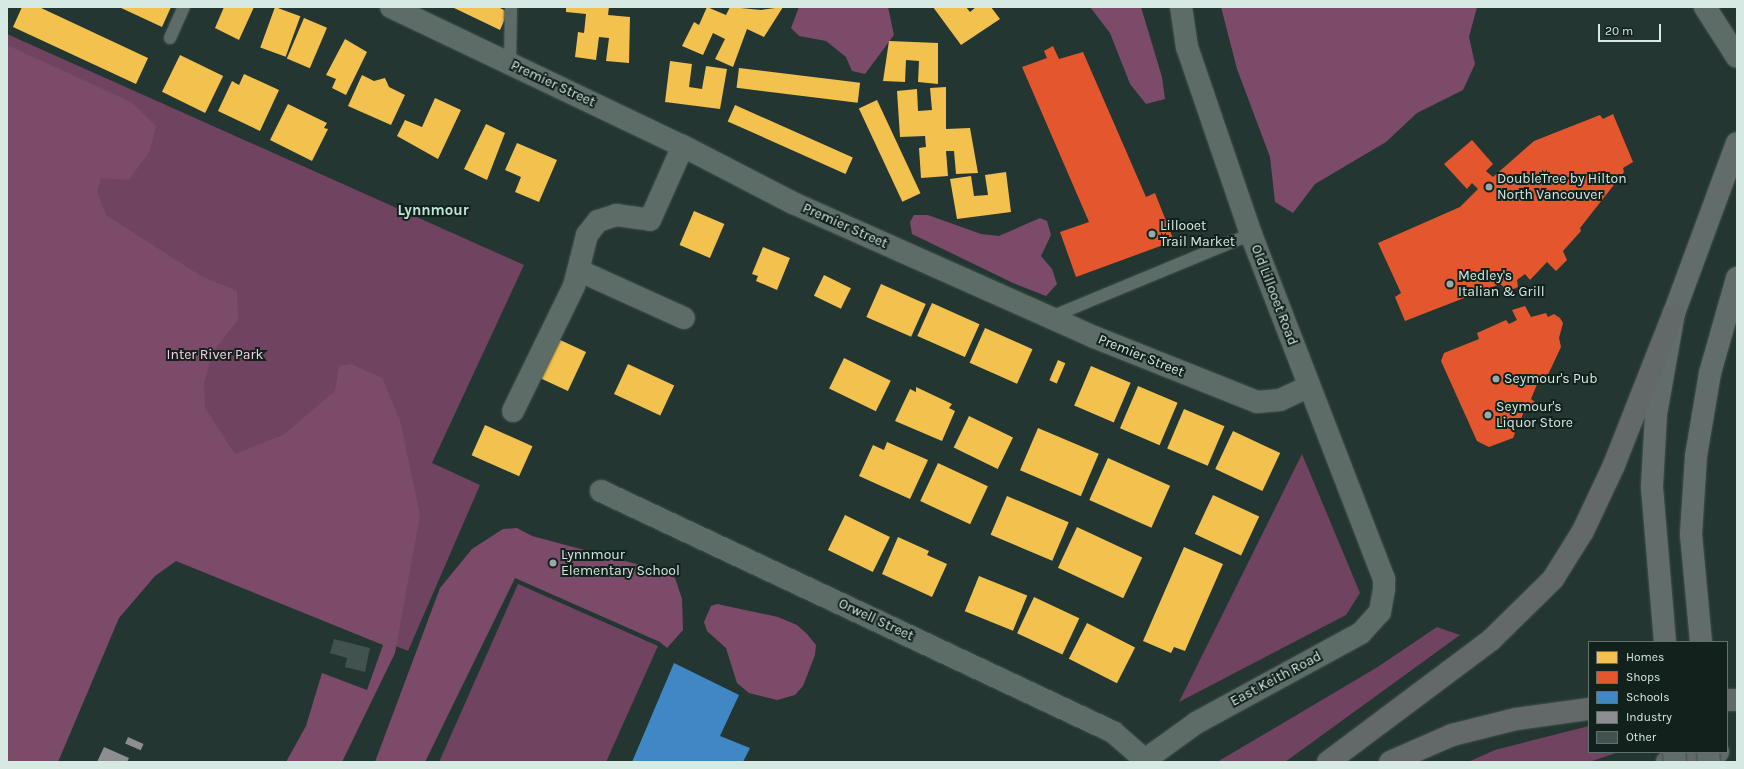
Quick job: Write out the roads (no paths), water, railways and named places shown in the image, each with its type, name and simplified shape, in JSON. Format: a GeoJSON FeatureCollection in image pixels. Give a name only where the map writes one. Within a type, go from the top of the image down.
{"type":"FeatureCollection","features":[{"type":"Feature","properties":{"kind":"highway"},"geometry":{"type":"LineString","coordinates":[[1328,762],[1491,640],[1552,579],[1583,531],[1614,465],[1674,313]]}},
{"type":"Feature","properties":{"kind":"highway"},"geometry":{"type":"LineString","coordinates":[[1390,762],[1452,735],[1516,719],[1588,709]]}},
{"type":"Feature","properties":{"kind":"highway"},"geometry":{"type":"LineString","coordinates":[[1667,762],[1713,753]]}},
{"type":"Feature","properties":{"kind":"main road"},"geometry":{"type":"LineString","coordinates":[[1665,641],[1652,486],[1656,414],[1674,313],[1737,143]]}},
{"type":"Feature","properties":{"kind":"main road"},"geometry":{"type":"LineString","coordinates":[[1701,641],[1691,534],[1696,456],[1710,373],[1737,278]]}},
{"type":"Feature","properties":{"kind":"street","name":"Premier Street"},"geometry":{"type":"LineString","coordinates":[[391,7],[683,146],[793,203],[1051,317],[1257,402],[1280,400],[1308,387]]}},
{"type":"Feature","properties":{"kind":"street","name":"Old Lillooet Road"},"geometry":{"type":"LineString","coordinates":[[1181,7],[1187,47],[1251,234],[1308,387],[1384,579]]}},
{"type":"Feature","properties":{"kind":"street"},"geometry":{"type":"LineString","coordinates":[[1705,7],[1737,58]]}},
{"type":"Feature","properties":{"kind":"street"},"geometry":{"type":"LineString","coordinates":[[513,411],[580,271],[587,235],[598,221],[616,215],[650,220],[683,146]]}},
{"type":"Feature","properties":{"kind":"street"},"geometry":{"type":"LineString","coordinates":[[580,271],[684,318]]}},
{"type":"Feature","properties":{"kind":"street","name":"Orwell Street"},"geometry":{"type":"LineString","coordinates":[[601,490],[1113,732],[1143,761]]}},
{"type":"Feature","properties":{"kind":"street","name":"East Keith Road"},"geometry":{"type":"LineString","coordinates":[[1143,761],[1273,678],[1361,633],[1380,612],[1384,579]]}},
{"type":"Feature","properties":{"kind":"lane"},"geometry":{"type":"LineString","coordinates":[[170,38],[184,7]]}},
{"type":"Feature","properties":{"kind":"lane"},"geometry":{"type":"LineString","coordinates":[[510,64],[511,7]]}},
{"type":"Feature","properties":{"kind":"lane"},"geometry":{"type":"LineString","coordinates":[[1051,317],[1251,234]]}},
{"type":"Feature","properties":{"kind":"place","name":"DoubleTree by Hilton North Vancouver"},"geometry":{"type":"Point","coordinates":[1489,187]}},
{"type":"Feature","properties":{"kind":"place","name":"Lillooet Trail Market"},"geometry":{"type":"Point","coordinates":[1152,234]}},
{"type":"Feature","properties":{"kind":"place","name":"Medley's Italian & Grill"},"geometry":{"type":"Point","coordinates":[1450,284]}},
{"type":"Feature","properties":{"kind":"place","name":"Seymour's Pub"},"geometry":{"type":"Point","coordinates":[1496,379]}},
{"type":"Feature","properties":{"kind":"place","name":"Seymour's Liquor Store"},"geometry":{"type":"Point","coordinates":[1488,415]}},
{"type":"Feature","properties":{"kind":"place","name":"Lynnmour Elementary School"},"geometry":{"type":"Point","coordinates":[553,563]}},
{"type":"Feature","properties":{"kind":"district","name":"Lynnmour"},"geometry":{"type":"Point","coordinates":[433,211]}},
{"type":"Feature","properties":{"kind":"park label","name":"Inter River Park"},"geometry":{"type":"Point","coordinates":[215,355]}}]}
